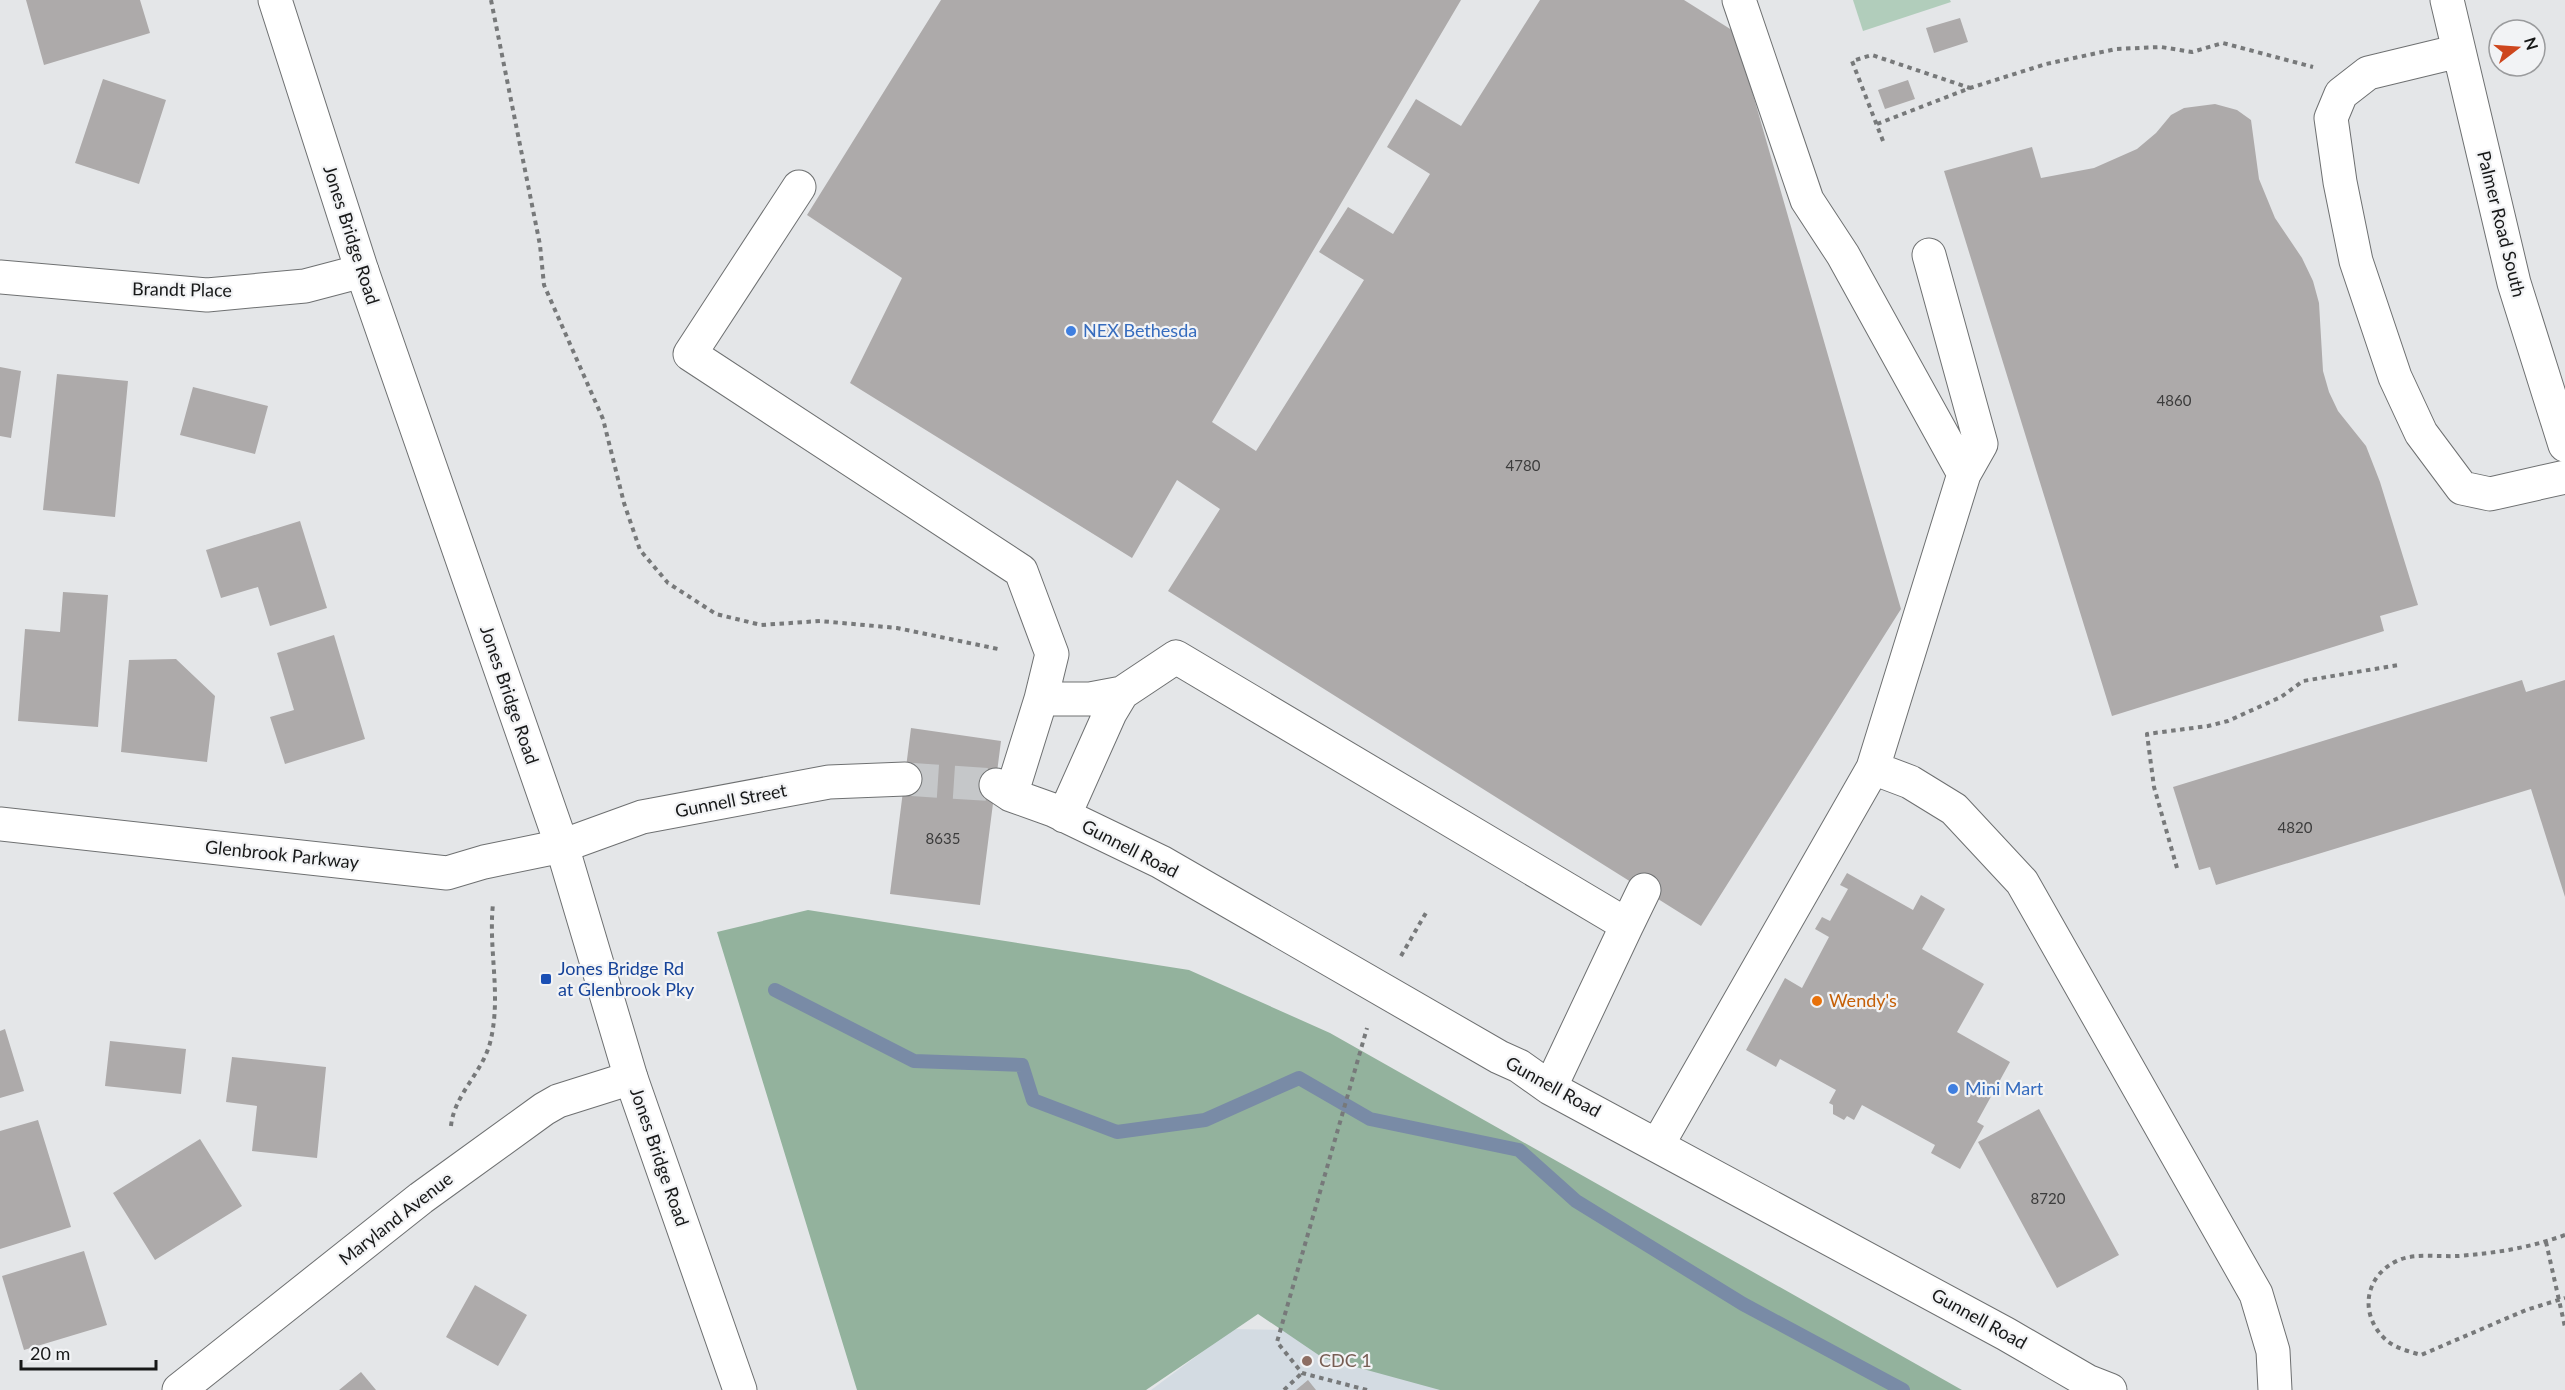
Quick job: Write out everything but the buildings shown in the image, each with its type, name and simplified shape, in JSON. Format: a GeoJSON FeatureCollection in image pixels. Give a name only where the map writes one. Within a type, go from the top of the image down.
{"type":"FeatureCollection","features":[{"type":"Feature","properties":{"kind":"street","name":"Jones Bridge Road"},"geometry":{"type":"LineString","coordinates":[[275,0],[362,271],[562,846],[631,1078],[740,1390]]}},
{"type":"Feature","properties":{"kind":"street"},"geometry":{"type":"LineString","coordinates":[[1739,0],[1807,200],[1843,255],[1964,474]]}},
{"type":"Feature","properties":{"kind":"street","name":"Palmer Road South"},"geometry":{"type":"LineString","coordinates":[[2447,0],[2514,283],[2565,445]]}},
{"type":"Feature","properties":{"kind":"street"},"geometry":{"type":"LineString","coordinates":[[2459,51],[2368,73],[2341,94],[2331,118],[2340,182],[2356,261],[2395,377],[2421,433],[2462,488],[2490,494],[2565,477]]}},
{"type":"Feature","properties":{"kind":"street"},"geometry":{"type":"LineString","coordinates":[[799,187],[690,354],[1021,571],[1052,654],[1041,699],[1090,699],[1122,693],[1176,657],[1627,925]]}},
{"type":"Feature","properties":{"kind":"street"},"geometry":{"type":"LineString","coordinates":[[1658,1144],[1873,768],[1964,474],[1981,444],[1929,255]]}},
{"type":"Feature","properties":{"kind":"street","name":"Brandt Place"},"geometry":{"type":"LineString","coordinates":[[0,277],[207,295],[305,286],[362,271]]}},
{"type":"Feature","properties":{"kind":"street"},"geometry":{"type":"LineString","coordinates":[[1064,816],[1110,713],[1122,693]]}},
{"type":"Feature","properties":{"kind":"street","name":"Gunnell Road"},"geometry":{"type":"LineString","coordinates":[[1041,699],[1003,790],[1161,862],[1499,1057],[1520,1066],[1550,1088],[1658,1144],[2006,1334],[2087,1381],[2110,1390]]}},
{"type":"Feature","properties":{"kind":"street"},"geometry":{"type":"LineString","coordinates":[[1873,768],[1910,782],[1954,809],[2022,882],[2256,1294],[2273,1351],[2275,1390]]}},
{"type":"Feature","properties":{"kind":"street","name":"Gunnell Street"},"geometry":{"type":"LineString","coordinates":[[562,846],[642,817],[829,782],[905,779]]}},
{"type":"Feature","properties":{"kind":"street","name":"Glenbrook Parkway"},"geometry":{"type":"LineString","coordinates":[[0,824],[447,873],[484,862],[562,846]]}},
{"type":"Feature","properties":{"kind":"street"},"geometry":{"type":"LineString","coordinates":[[1550,1088],[1644,890]]}},
{"type":"Feature","properties":{"kind":"street","name":"Maryland Avenue"},"geometry":{"type":"LineString","coordinates":[[179,1390],[446,1180],[558,1101],[631,1078]]}},
{"type":"Feature","properties":{"kind":"path"},"geometry":{"type":"LineString","coordinates":[[491,0],[540,245],[544,285],[603,419],[624,503],[640,550],[668,583],[717,614],[760,625],[820,621],[897,628],[998,649]]}},
{"type":"Feature","properties":{"kind":"path"},"geometry":{"type":"LineString","coordinates":[[1877,124],[1970,88],[2046,64],[2116,49],[2161,47],[2192,52],[2223,43],[2271,55]]}},
{"type":"Feature","properties":{"kind":"path"},"geometry":{"type":"LineString","coordinates":[[1883,141],[1852,61],[1872,55],[1970,88]]}},
{"type":"Feature","properties":{"kind":"path"},"geometry":{"type":"LineString","coordinates":[[2177,868],[2154,787],[2147,734],[2208,726],[2228,720],[2282,697],[2303,681],[2398,665]]}},
{"type":"Feature","properties":{"kind":"path"},"geometry":{"type":"LineString","coordinates":[[446,1180],[453,1109],[482,1062],[489,1044],[494,1019],[496,978],[490,929],[493,903]]}},
{"type":"Feature","properties":{"kind":"path"},"geometry":{"type":"LineString","coordinates":[[1355,1069],[1277,1342],[1302,1374],[1367,1390]]}},
{"type":"Feature","properties":{"kind":"path"},"geometry":{"type":"LineString","coordinates":[[2565,1235],[2519,1250],[2401,1259],[2381,1270],[2370,1287],[2368,1305],[2373,1323],[2385,1339],[2403,1350],[2421,1355],[2526,1310],[2565,1298]]}},
{"type":"Feature","properties":{"kind":"path"},"geometry":{"type":"LineString","coordinates":[[2546,1242],[2565,1327]]}},
{"type":"Feature","properties":{"kind":"path"},"geometry":{"type":"LineString","coordinates":[[1284,1390],[1302,1374]]}},
{"type":"Feature","properties":{"kind":"shaded area","name":"CDC 1"},"geometry":{"type":"Polygon","coordinates":[[[1233,1329],[1397,1332],[1450,1390],[1151,1390],[1233,1329]]]}},
{"type":"Feature","properties":{"kind":"green space"},"geometry":{"type":"Polygon","coordinates":[[[1853,0],[1950,0],[1951,2],[1863,31],[1853,0]]]}},
{"type":"Feature","properties":{"kind":"green space"},"geometry":{"type":"Polygon","coordinates":[[[808,910],[1189,970],[1330,1033],[1962,1390],[1440,1390],[1323,1358],[1258,1314],[1146,1390],[857,1390],[717,932],[808,910]]]}},
{"type":"Feature","properties":{"kind":"waterway"},"geometry":{"type":"LineString","coordinates":[[775,990],[914,1061],[1022,1065],[1033,1100],[1117,1132],[1205,1120],[1299,1078],[1370,1119],[1519,1150],[1576,1201],[1743,1304],[1903,1390]]}},
{"type":"Feature","properties":{"kind":"tunnel"},"geometry":{"type":"LineString","coordinates":[[905,779],[996,785]]}},
{"type":"Feature","properties":{"kind":"place","name":"NEX Bethesda"},"geometry":{"type":"Point","coordinates":[1071,331]}},
{"type":"Feature","properties":{"kind":"place","name":"Jones Bridge Rd at Glenbrook Pky"},"geometry":{"type":"Point","coordinates":[546,979]}},
{"type":"Feature","properties":{"kind":"place","name":"Wendy's"},"geometry":{"type":"Point","coordinates":[1817,1001]}},
{"type":"Feature","properties":{"kind":"place","name":"Mini Mart"},"geometry":{"type":"Point","coordinates":[1953,1089]}},
{"type":"Feature","properties":{"kind":"place","name":"CDC 1"},"geometry":{"type":"Point","coordinates":[1307,1361]}}]}
